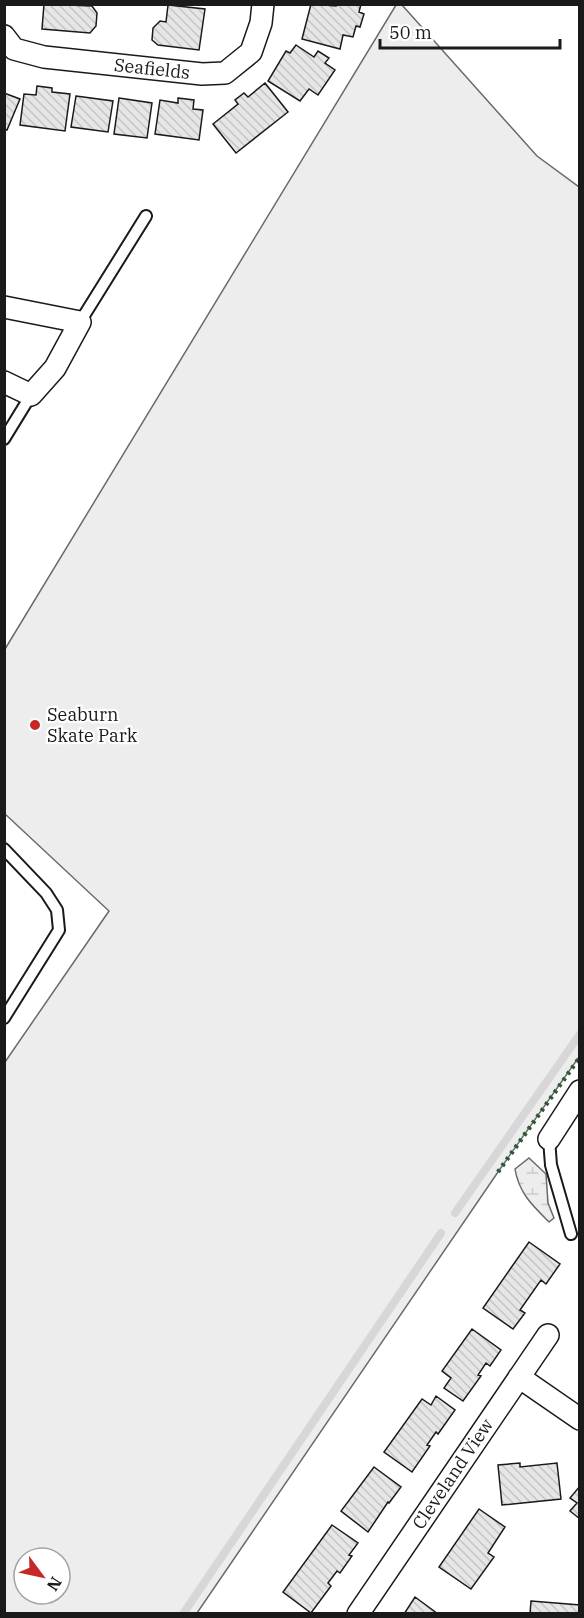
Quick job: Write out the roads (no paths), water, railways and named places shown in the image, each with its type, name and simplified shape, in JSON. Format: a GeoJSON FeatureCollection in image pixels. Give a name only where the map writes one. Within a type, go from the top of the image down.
{"type":"FeatureCollection","features":[{"type":"Feature","properties":{"kind":"street","name":"Seafields"},"geometry":{"type":"LineString","coordinates":[[4,36],[14,48],[44,57],[202,74],[225,73],[251,52],[261,23],[263,4]]}},
{"type":"Feature","properties":{"kind":"street"},"geometry":{"type":"LineString","coordinates":[[4,307],[80,321],[55,368],[31,395],[4,382]]}},
{"type":"Feature","properties":{"kind":"street"},"geometry":{"type":"LineString","coordinates":[[549,1139],[579,1091]]}},
{"type":"Feature","properties":{"kind":"street","name":"Cleveland View"},"geometry":{"type":"LineString","coordinates":[[358,1614],[548,1335]]}},
{"type":"Feature","properties":{"kind":"street"},"geometry":{"type":"LineString","coordinates":[[519,1377],[579,1419]]}},
{"type":"Feature","properties":{"kind":"lane"},"geometry":{"type":"LineString","coordinates":[[80,321],[146,216]]}},
{"type":"Feature","properties":{"kind":"lane"},"geometry":{"type":"LineString","coordinates":[[4,439],[31,395]]}},
{"type":"Feature","properties":{"kind":"lane"},"geometry":{"type":"LineString","coordinates":[[4,849],[46,893],[57,910],[59,930],[4,1018]]}},
{"type":"Feature","properties":{"kind":"lane"},"geometry":{"type":"LineString","coordinates":[[549,1139],[551,1166],[571,1234]]}},
{"type":"Feature","properties":{"kind":"waterway"},"geometry":{"type":"LineString","coordinates":[[455,1213],[580,1034]]}},
{"type":"Feature","properties":{"kind":"waterway"},"geometry":{"type":"LineString","coordinates":[[183,1614],[441,1233]]}},
{"type":"Feature","properties":{"kind":"place","name":"Seaburn Skate Park"},"geometry":{"type":"Point","coordinates":[35,725]}}]}
